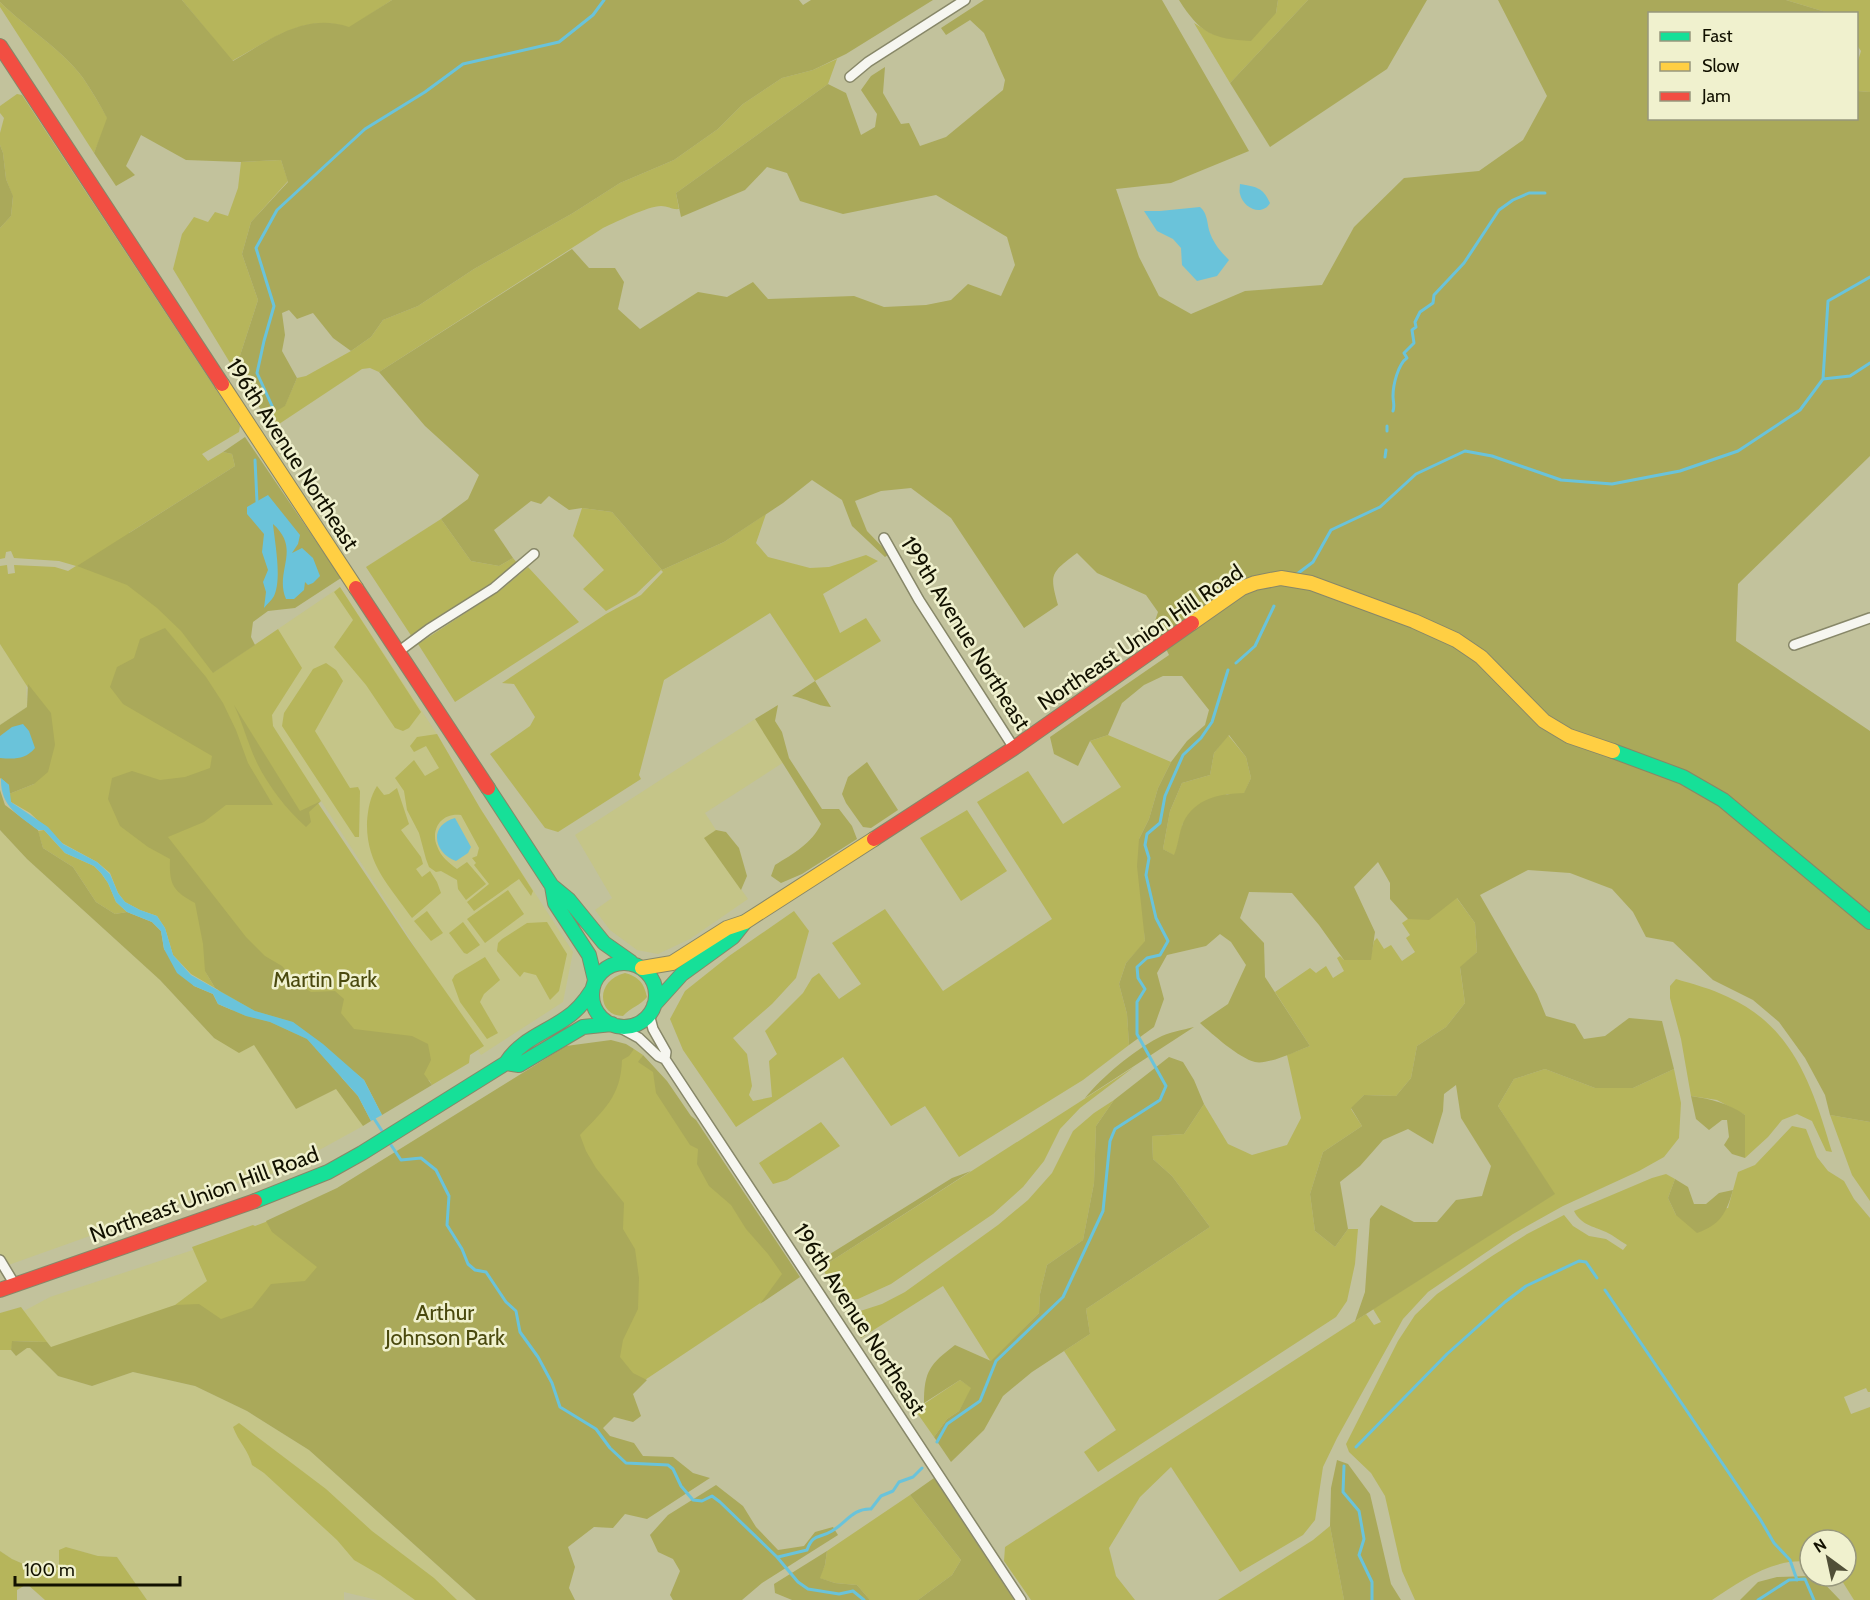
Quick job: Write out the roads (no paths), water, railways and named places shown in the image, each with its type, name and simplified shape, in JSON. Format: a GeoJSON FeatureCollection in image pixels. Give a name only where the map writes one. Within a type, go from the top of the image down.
{"type":"FeatureCollection","features":[{"type":"Feature","properties":{"kind":"street"},"geometry":{"type":"LineString","coordinates":[[850,77],[868,62],[965,0]]}},
{"type":"Feature","properties":{"kind":"street","name":"196th Avenue Northeast"},"geometry":{"type":"LineString","coordinates":[[0,46],[552,886],[555,903],[589,954],[594,985]]}},
{"type":"Feature","properties":{"kind":"street","name":"199th Avenue Northeast"},"geometry":{"type":"LineString","coordinates":[[885,538],[919,600],[1014,748]]}},
{"type":"Feature","properties":{"kind":"street"},"geometry":{"type":"LineString","coordinates":[[398,652],[429,629],[494,588],[534,554]]}},
{"type":"Feature","properties":{"kind":"street","name":"Northeast Union Hill Road"},"geometry":{"type":"LineString","coordinates":[[638,967],[662,966],[672,963],[727,928],[745,922],[1014,748],[1242,588],[1259,581],[1275,579],[1297,579],[1438,632],[1469,649],[1555,728],[1702,785],[1870,922]]}},
{"type":"Feature","properties":{"kind":"street"},"geometry":{"type":"LineString","coordinates":[[1794,645],[1870,618]]}},
{"type":"Feature","properties":{"kind":"street","name":"196th Avenue Northeast"},"geometry":{"type":"LineString","coordinates":[[552,886],[567,895],[591,930],[605,944],[618,956],[638,967]]}},
{"type":"Feature","properties":{"kind":"street","name":"Northeast Union Hill Road"},"geometry":{"type":"LineString","coordinates":[[652,1010],[682,974],[733,938],[745,922]]}},
{"type":"Feature","properties":{"kind":"street"},"geometry":{"type":"LineString","coordinates":[[617,964],[638,967],[649,975],[654,985],[656,995],[652,1010],[635,1024],[614,1025],[603,1019],[596,1011],[592,1001],[594,985],[601,973],[617,964]]}},
{"type":"Feature","properties":{"kind":"street","name":"Northeast Union Hill Road"},"geometry":{"type":"LineString","coordinates":[[0,1290],[284,1191],[328,1172],[506,1063],[511,1052],[576,1010],[594,985]]}},
{"type":"Feature","properties":{"kind":"street","name":"196th Avenue Northeast"},"geometry":{"type":"LineString","coordinates":[[652,1010],[653,1029],[666,1052],[665,1059]]}},
{"type":"Feature","properties":{"kind":"street","name":"196th Avenue Northeast"},"geometry":{"type":"LineString","coordinates":[[614,1025],[639,1038],[658,1056],[665,1059],[1021,1600]]}},
{"type":"Feature","properties":{"kind":"street","name":"Northeast Union Hill Road"},"geometry":{"type":"LineString","coordinates":[[506,1063],[519,1065],[583,1027],[614,1025]]}},
{"type":"Feature","properties":{"kind":"street"},"geometry":{"type":"LineString","coordinates":[[0,1260],[15,1285]]}},
{"type":"Feature","properties":{"kind":"water"},"geometry":{"type":"Polygon","coordinates":[[[1240,184],[1258,189],[1265,194],[1270,203],[1267,207],[1258,210],[1249,207],[1242,199],[1240,184]]]}},
{"type":"Feature","properties":{"kind":"water"},"geometry":{"type":"Polygon","coordinates":[[[1200,207],[1213,239],[1229,260],[1217,276],[1197,281],[1182,265],[1181,248],[1173,239],[1157,231],[1144,211],[1200,207]]]}},
{"type":"Feature","properties":{"kind":"water"},"geometry":{"type":"Polygon","coordinates":[[[268,495],[300,535],[298,544],[292,553],[302,548],[313,558],[320,576],[308,585],[305,582],[304,590],[294,599],[286,599],[283,579],[286,543],[273,524],[278,580],[274,596],[264,608],[266,592],[263,582],[268,570],[262,552],[264,534],[247,514],[247,507],[268,495]]]}},
{"type":"Feature","properties":{"kind":"water"},"geometry":{"type":"Polygon","coordinates":[[[23,724],[29,731],[35,748],[23,757],[0,758],[0,736],[12,727],[23,724]]]}},
{"type":"Feature","properties":{"kind":"water"},"geometry":{"type":"Polygon","coordinates":[[[1,778],[9,785],[11,802],[48,827],[63,844],[97,862],[110,874],[118,893],[125,902],[157,916],[165,928],[173,955],[191,975],[255,1011],[293,1022],[323,1044],[364,1080],[382,1115],[371,1121],[358,1096],[307,1039],[270,1022],[246,1016],[218,1004],[213,994],[194,986],[177,973],[164,949],[161,931],[152,922],[127,912],[116,902],[108,883],[94,866],[65,853],[44,830],[38,830],[17,814],[7,803],[1,788],[1,778]]]}},
{"type":"Feature","properties":{"kind":"water"},"geometry":{"type":"Polygon","coordinates":[[[455,818],[471,847],[468,853],[456,861],[443,852],[437,840],[440,827],[455,818]]]}},
{"type":"Feature","properties":{"kind":"waterway"},"geometry":{"type":"LineString","coordinates":[[271,423],[273,408],[257,373],[274,306],[256,248],[277,210],[365,129],[425,92],[463,64],[559,42],[593,15],[604,0]]}},
{"type":"Feature","properties":{"kind":"waterway"},"geometry":{"type":"LineString","coordinates":[[1393,411],[1395,381],[1401,365],[1407,358],[1404,353],[1414,343],[1412,330],[1416,327],[1415,322],[1420,312],[1433,303],[1434,295],[1464,263],[1499,210],[1529,193],[1545,193]]}},
{"type":"Feature","properties":{"kind":"waterway"},"geometry":{"type":"LineString","coordinates":[[1297,574],[1313,562],[1331,530],[1380,507],[1416,474],[1465,451],[1492,456],[1561,480],[1612,484],[1680,471],[1738,451],[1800,410],[1823,379],[1828,301],[1870,277]]}},
{"type":"Feature","properties":{"kind":"waterway"},"geometry":{"type":"LineString","coordinates":[[1823,379],[1850,376],[1870,363]]}},
{"type":"Feature","properties":{"kind":"waterway"},"geometry":{"type":"LineString","coordinates":[[1387,426],[1387,431]]}},
{"type":"Feature","properties":{"kind":"waterway"},"geometry":{"type":"LineString","coordinates":[[1385,457],[1386,450]]}},
{"type":"Feature","properties":{"kind":"waterway"},"geometry":{"type":"LineString","coordinates":[[255,460],[257,502]]}},
{"type":"Feature","properties":{"kind":"waterway"},"geometry":{"type":"LineString","coordinates":[[1236,663],[1255,646],[1274,606]]}},
{"type":"Feature","properties":{"kind":"waterway"},"geometry":{"type":"LineString","coordinates":[[937,1442],[947,1424],[980,1401],[996,1361],[1063,1297],[1103,1211],[1110,1141],[1115,1129],[1160,1100],[1166,1086],[1137,1034],[1137,1002],[1145,989],[1138,978],[1137,967],[1147,958],[1160,955],[1168,941],[1156,918],[1146,875],[1149,858],[1145,845],[1147,834],[1160,823],[1165,796],[1183,755],[1201,738],[1212,722],[1228,670]]}},
{"type":"Feature","properties":{"kind":"waterway"},"geometry":{"type":"LineString","coordinates":[[373,1117],[384,1134]]}},
{"type":"Feature","properties":{"kind":"waterway"},"geometry":{"type":"LineString","coordinates":[[389,1142],[401,1160],[421,1158],[436,1170],[449,1196],[447,1225],[462,1249],[468,1264],[475,1270],[486,1272],[506,1302],[516,1311],[520,1332],[538,1357],[552,1383],[560,1407],[596,1429],[610,1448],[626,1463],[668,1465],[693,1500],[702,1501],[712,1496],[777,1557],[798,1582],[808,1589],[839,1594],[853,1591],[864,1600]]}},
{"type":"Feature","properties":{"kind":"waterway"},"geometry":{"type":"LineString","coordinates":[[1356,1447],[1447,1354],[1526,1286],[1579,1261],[1586,1262],[1597,1278]]}},
{"type":"Feature","properties":{"kind":"waterway"},"geometry":{"type":"LineString","coordinates":[[1605,1290],[1774,1543],[1790,1560],[1797,1580]]}},
{"type":"Feature","properties":{"kind":"waterway"},"geometry":{"type":"LineString","coordinates":[[1344,1466],[1343,1492],[1359,1511],[1364,1539],[1359,1555],[1372,1582],[1372,1600]]}},
{"type":"Feature","properties":{"kind":"waterway"},"geometry":{"type":"LineString","coordinates":[[778,1557],[807,1550],[814,1539],[837,1528],[859,1511],[871,1509],[881,1496],[893,1491],[899,1482],[913,1477],[922,1468]]}},
{"type":"Feature","properties":{"kind":"waterway"},"geometry":{"type":"LineString","coordinates":[[1758,1600],[1789,1580],[1805,1579],[1814,1600]]}},
{"type":"Feature","properties":{"kind":"park label","name":"Martin Park"},"geometry":{"type":"Point","coordinates":[325,979]}},
{"type":"Feature","properties":{"kind":"park label","name":"Arthur Johnson Park"},"geometry":{"type":"Point","coordinates":[445,1324]}}]}
